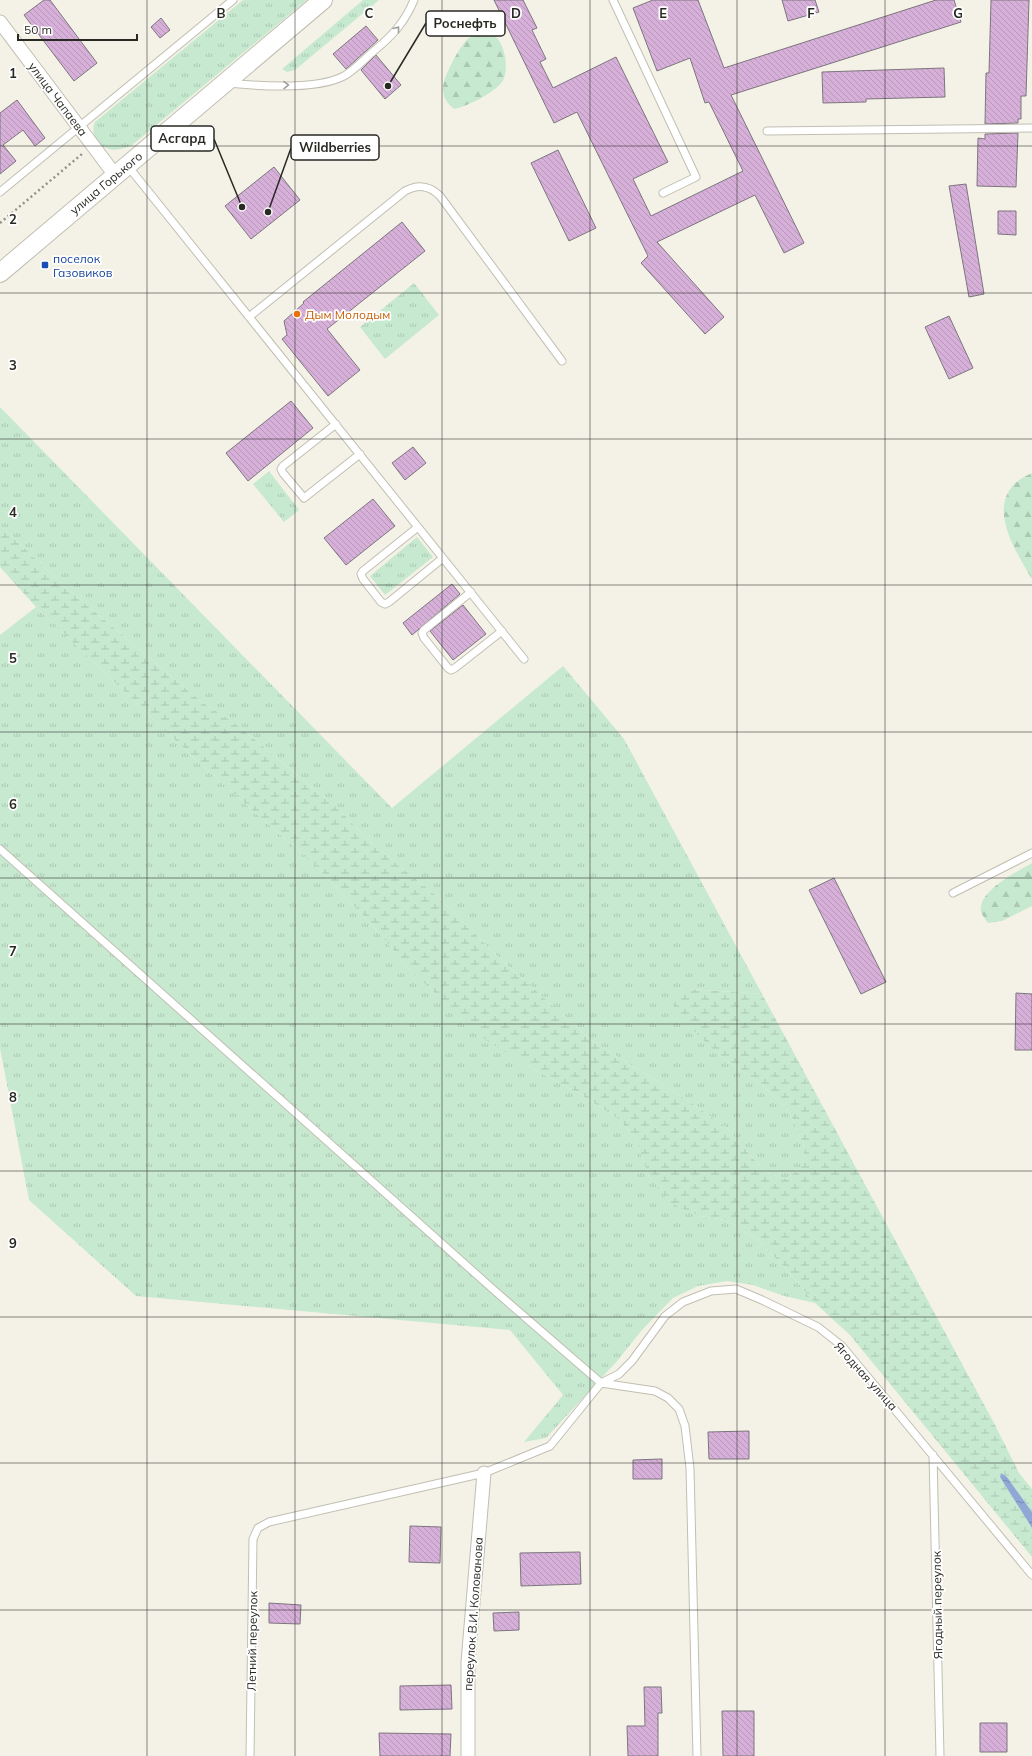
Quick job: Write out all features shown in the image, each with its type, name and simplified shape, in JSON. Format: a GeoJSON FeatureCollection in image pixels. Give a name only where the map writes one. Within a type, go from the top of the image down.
{"type":"FeatureCollection","features":[{"type":"Feature","properties":{"kind":"main road","name":"улица Горького"},"geometry":{"type":"LineString","coordinates":[[0,273],[323,0]]}},
{"type":"Feature","properties":{"kind":"street","name":"улица Чапаева"},"geometry":{"type":"LineString","coordinates":[[0,22],[93,145],[121,170]]}},
{"type":"Feature","properties":{"kind":"street","name":"переулок В.И. Колованова"},"geometry":{"type":"LineString","coordinates":[[468,1756],[468,1662],[484,1473]]}},
{"type":"Feature","properties":{"kind":"lane"},"geometry":{"type":"LineString","coordinates":[[0,192],[233,0]]}},
{"type":"Feature","properties":{"kind":"lane"},"geometry":{"type":"LineString","coordinates":[[224,83],[264,86],[300,85],[314,84],[344,75],[398,30],[414,0]]}},
{"type":"Feature","properties":{"kind":"lane"},"geometry":{"type":"LineString","coordinates":[[613,0],[696,177],[663,193]]}},
{"type":"Feature","properties":{"kind":"lane"},"geometry":{"type":"LineString","coordinates":[[767,131],[1032,128]]}},
{"type":"Feature","properties":{"kind":"lane"},"geometry":{"type":"LineString","coordinates":[[121,170],[250,317],[524,659]]}},
{"type":"Feature","properties":{"kind":"lane"},"geometry":{"type":"LineString","coordinates":[[250,317],[405,192],[413,187],[422,186],[430,188],[440,196],[562,361]]}},
{"type":"Feature","properties":{"kind":"lane"},"geometry":{"type":"LineString","coordinates":[[336,424],[282,469],[283,473],[301,496],[304,498],[308,497],[360,454]]}},
{"type":"Feature","properties":{"kind":"lane"},"geometry":{"type":"LineString","coordinates":[[418,527],[361,574],[363,579],[381,602],[385,604],[389,602],[443,558]]}},
{"type":"Feature","properties":{"kind":"lane"},"geometry":{"type":"LineString","coordinates":[[471,592],[424,630],[422,633],[424,638],[448,668],[452,670],[502,631]]}},
{"type":"Feature","properties":{"kind":"lane"},"geometry":{"type":"LineString","coordinates":[[0,849],[489,1286],[601,1383],[655,1391],[668,1398],[679,1409],[685,1426],[690,1468],[697,1756]]}},
{"type":"Feature","properties":{"kind":"lane"},"geometry":{"type":"LineString","coordinates":[[953,893],[1032,854]]}},
{"type":"Feature","properties":{"kind":"lane","name":"Ягодная улица"},"geometry":{"type":"LineString","coordinates":[[601,1383],[619,1374],[632,1361],[665,1316],[683,1302],[711,1291],[736,1289],[762,1300],[818,1328],[842,1346],[1032,1575]]}},
{"type":"Feature","properties":{"kind":"lane"},"geometry":{"type":"LineString","coordinates":[[484,1473],[550,1446],[601,1383]]}},
{"type":"Feature","properties":{"kind":"lane","name":"Ягодный переулок"},"geometry":{"type":"LineString","coordinates":[[933,1455],[940,1756]]}},
{"type":"Feature","properties":{"kind":"lane","name":"Летний переулок"},"geometry":{"type":"LineString","coordinates":[[250,1756],[253,1539],[258,1528],[269,1522],[484,1473]]}},
{"type":"Feature","properties":{"kind":"path"},"geometry":{"type":"LineString","coordinates":[[0,223],[93,145]]}},
{"type":"Feature","properties":{"kind":"green space"},"geometry":{"type":"Polygon","coordinates":[[[243,0],[307,0],[131,146],[112,150],[98,142],[93,130],[95,122],[243,0]]]}},
{"type":"Feature","properties":{"kind":"green space"},"geometry":{"type":"Polygon","coordinates":[[[363,0],[379,0],[295,70],[287,72],[282,69],[363,0]]]}},
{"type":"Feature","properties":{"kind":"green space"},"geometry":{"type":"Polygon","coordinates":[[[481,33],[493,35],[501,43],[506,64],[504,77],[502,82],[493,91],[454,109],[444,96],[443,86],[445,79],[452,63],[465,42],[472,36],[481,33]]]}},
{"type":"Feature","properties":{"kind":"green space"},"geometry":{"type":"Polygon","coordinates":[[[414,283],[439,315],[385,359],[360,327],[414,283]]]}},
{"type":"Feature","properties":{"kind":"green space"},"geometry":{"type":"Polygon","coordinates":[[[0,407],[392,808],[563,666],[624,739],[762,994],[690,989],[719,1055],[762,1085],[789,1111],[805,1148],[801,1168],[785,1179],[765,1172],[726,1127],[690,1102],[591,1040],[495,954],[438,897],[377,848],[339,810],[236,724],[203,703],[63,585],[0,525],[0,407]]]}},
{"type":"Feature","properties":{"kind":"green space"},"geometry":{"type":"Polygon","coordinates":[[[269,471],[299,510],[284,522],[253,484],[269,471]]]}},
{"type":"Feature","properties":{"kind":"green space"},"geometry":{"type":"Polygon","coordinates":[[[1032,473],[1032,579],[1016,552],[1010,537],[1005,522],[1004,508],[1007,494],[1016,483],[1032,473]]]}},
{"type":"Feature","properties":{"kind":"green space"},"geometry":{"type":"Polygon","coordinates":[[[0,525],[63,585],[203,703],[236,724],[339,810],[377,848],[438,897],[495,954],[591,1040],[690,1102],[726,1127],[765,1172],[785,1179],[801,1168],[805,1148],[789,1111],[762,1085],[719,1055],[688,1025],[674,1006],[677,993],[690,989],[762,994],[994,1423],[1019,1473],[1032,1489],[1032,1512],[1007,1477],[1001,1473],[1000,1477],[1032,1528],[1032,1557],[850,1335],[815,1303],[785,1268],[757,1239],[726,1220],[700,1216],[670,1203],[649,1177],[635,1138],[617,1118],[580,1094],[531,1068],[486,1040],[410,970],[372,925],[318,868],[197,761],[36,607],[0,567],[0,525]]]}},
{"type":"Feature","properties":{"kind":"green space"},"geometry":{"type":"Polygon","coordinates":[[[417,537],[433,557],[385,595],[370,576],[417,537]]]}},
{"type":"Feature","properties":{"kind":"green space"},"geometry":{"type":"Polygon","coordinates":[[[36,607],[197,761],[318,868],[372,925],[410,970],[486,1039],[531,1068],[580,1094],[617,1118],[635,1138],[649,1177],[700,1216],[726,1220],[757,1239],[785,1268],[815,1303],[784,1296],[753,1285],[727,1281],[698,1286],[673,1298],[641,1331],[618,1360],[546,1438],[524,1442],[563,1395],[510,1330],[136,1296],[29,1200],[0,1048],[0,635],[36,607]]]}},
{"type":"Feature","properties":{"kind":"green space"},"geometry":{"type":"Polygon","coordinates":[[[1032,863],[1032,906],[1002,921],[988,923],[981,912],[981,904],[985,897],[999,883],[1032,863]]]}},
{"type":"Feature","properties":{"kind":"water"},"geometry":{"type":"Polygon","coordinates":[[[1001,1473],[1007,1477],[1032,1512],[1032,1528],[1000,1477],[1001,1473]]]}},
{"type":"Feature","properties":{"kind":"building"},"geometry":{"type":"Polygon","coordinates":[[[44,0],[50,0],[97,63],[74,81],[24,15],[44,0]]]}},
{"type":"Feature","properties":{"kind":"building"},"geometry":{"type":"Polygon","coordinates":[[[494,0],[523,0],[537,28],[532,30],[546,59],[540,62],[553,88],[616,57],[668,162],[633,179],[651,216],[743,171],[709,102],[705,103],[690,58],[657,71],[633,8],[653,0],[698,0],[724,68],[936,0],[954,0],[961,22],[731,95],[804,243],[784,253],[755,195],[657,242],[724,317],[705,334],[641,263],[648,256],[577,112],[554,123],[494,0]]]}},
{"type":"Feature","properties":{"kind":"building"},"geometry":{"type":"Polygon","coordinates":[[[782,0],[815,0],[819,12],[788,21],[782,0]]]}},
{"type":"Feature","properties":{"kind":"building"},"geometry":{"type":"Polygon","coordinates":[[[991,0],[1029,0],[1026,96],[1021,96],[1021,119],[1018,119],[1018,123],[985,124],[986,73],[989,73],[991,0]]]}},
{"type":"Feature","properties":{"kind":"building"},"geometry":{"type":"Polygon","coordinates":[[[161,18],[170,30],[160,38],[151,27],[161,18]]]}},
{"type":"Feature","properties":{"kind":"building"},"geometry":{"type":"Polygon","coordinates":[[[366,26],[378,40],[346,69],[333,54],[366,26]]]}},
{"type":"Feature","properties":{"kind":"building"},"geometry":{"type":"Polygon","coordinates":[[[376,55],[401,85],[385,99],[361,70],[376,55]]]}},
{"type":"Feature","properties":{"kind":"building"},"geometry":{"type":"Polygon","coordinates":[[[944,68],[945,97],[866,99],[866,102],[823,103],[822,72],[944,68]]]}},
{"type":"Feature","properties":{"kind":"building"},"geometry":{"type":"Polygon","coordinates":[[[17,100],[45,138],[35,146],[23,130],[3,145],[16,161],[0,174],[0,113],[17,100]]]}},
{"type":"Feature","properties":{"kind":"building"},"geometry":{"type":"Polygon","coordinates":[[[1018,133],[1016,187],[977,186],[978,138],[985,139],[985,134],[1018,133]]]}},
{"type":"Feature","properties":{"kind":"building"},"geometry":{"type":"Polygon","coordinates":[[[558,150],[596,228],[569,241],[531,163],[558,150]]]}},
{"type":"Feature","properties":{"kind":"building"},"geometry":{"type":"Polygon","coordinates":[[[274,167],[300,200],[251,239],[225,206],[274,167]]]}},
{"type":"Feature","properties":{"kind":"building"},"geometry":{"type":"Polygon","coordinates":[[[966,184],[984,294],[969,297],[949,186],[966,184]]]}},
{"type":"Feature","properties":{"kind":"building"},"geometry":{"type":"Polygon","coordinates":[[[998,211],[1016,211],[1016,235],[998,234],[998,211]]]}},
{"type":"Feature","properties":{"kind":"building"},"geometry":{"type":"Polygon","coordinates":[[[402,222],[425,251],[327,329],[360,370],[328,396],[282,339],[287,335],[284,321],[304,303],[303,302],[402,222]]]}},
{"type":"Feature","properties":{"kind":"building"},"geometry":{"type":"Polygon","coordinates":[[[949,316],[973,368],[949,379],[925,327],[949,316]]]}},
{"type":"Feature","properties":{"kind":"building"},"geometry":{"type":"Polygon","coordinates":[[[291,401],[313,428],[248,481],[226,453],[291,401]]]}},
{"type":"Feature","properties":{"kind":"building"},"geometry":{"type":"Polygon","coordinates":[[[413,447],[426,463],[405,480],[392,463],[413,447]]]}},
{"type":"Feature","properties":{"kind":"building"},"geometry":{"type":"Polygon","coordinates":[[[373,499],[395,526],[346,565],[324,538],[373,499]]]}},
{"type":"Feature","properties":{"kind":"building"},"geometry":{"type":"Polygon","coordinates":[[[452,584],[460,594],[412,635],[403,623],[452,584]]]}},
{"type":"Feature","properties":{"kind":"building"},"geometry":{"type":"Polygon","coordinates":[[[463,605],[486,634],[453,660],[430,631],[463,605]]]}},
{"type":"Feature","properties":{"kind":"building"},"geometry":{"type":"Polygon","coordinates":[[[834,878],[886,982],[861,994],[809,890],[834,878]]]}},
{"type":"Feature","properties":{"kind":"building"},"geometry":{"type":"Polygon","coordinates":[[[1016,993],[1032,994],[1032,1050],[1015,1050],[1016,993]]]}},
{"type":"Feature","properties":{"kind":"building"},"geometry":{"type":"Polygon","coordinates":[[[749,1431],[749,1459],[709,1459],[708,1432],[749,1431]]]}},
{"type":"Feature","properties":{"kind":"building"},"geometry":{"type":"Polygon","coordinates":[[[662,1459],[662,1479],[633,1479],[633,1460],[662,1459]]]}},
{"type":"Feature","properties":{"kind":"building"},"geometry":{"type":"Polygon","coordinates":[[[410,1526],[441,1527],[440,1563],[409,1562],[410,1526]]]}},
{"type":"Feature","properties":{"kind":"building"},"geometry":{"type":"Polygon","coordinates":[[[580,1552],[581,1584],[521,1586],[520,1553],[580,1552]]]}},
{"type":"Feature","properties":{"kind":"building"},"geometry":{"type":"Polygon","coordinates":[[[269,1603],[301,1605],[300,1624],[269,1623],[269,1603]]]}},
{"type":"Feature","properties":{"kind":"building"},"geometry":{"type":"Polygon","coordinates":[[[519,1612],[519,1630],[494,1631],[493,1613],[519,1612]]]}},
{"type":"Feature","properties":{"kind":"building"},"geometry":{"type":"Polygon","coordinates":[[[451,1685],[452,1709],[400,1710],[400,1686],[451,1685]]]}},
{"type":"Feature","properties":{"kind":"building"},"geometry":{"type":"Polygon","coordinates":[[[644,1687],[661,1687],[662,1713],[658,1713],[658,1756],[628,1756],[627,1726],[645,1726],[644,1687]]]}},
{"type":"Feature","properties":{"kind":"building"},"geometry":{"type":"Polygon","coordinates":[[[722,1711],[754,1711],[754,1756],[723,1756],[722,1711]]]}},
{"type":"Feature","properties":{"kind":"building"},"geometry":{"type":"Polygon","coordinates":[[[980,1723],[1007,1723],[1007,1752],[980,1752],[980,1723]]]}},
{"type":"Feature","properties":{"kind":"building"},"geometry":{"type":"Polygon","coordinates":[[[379,1733],[451,1734],[450,1756],[380,1756],[379,1733]]]}},
{"type":"Feature","properties":{"kind":"place","name":"Роснефть"},"geometry":{"type":"Point","coordinates":[388,86]}},
{"type":"Feature","properties":{"kind":"place","name":"Асгард"},"geometry":{"type":"Point","coordinates":[242,207]}},
{"type":"Feature","properties":{"kind":"place","name":"Wildberries"},"geometry":{"type":"Point","coordinates":[268,212]}},
{"type":"Feature","properties":{"kind":"place","name":"поселок Газовиков"},"geometry":{"type":"Point","coordinates":[45,265]}},
{"type":"Feature","properties":{"kind":"place","name":"Дым Молодым"},"geometry":{"type":"Point","coordinates":[297,314]}}]}
